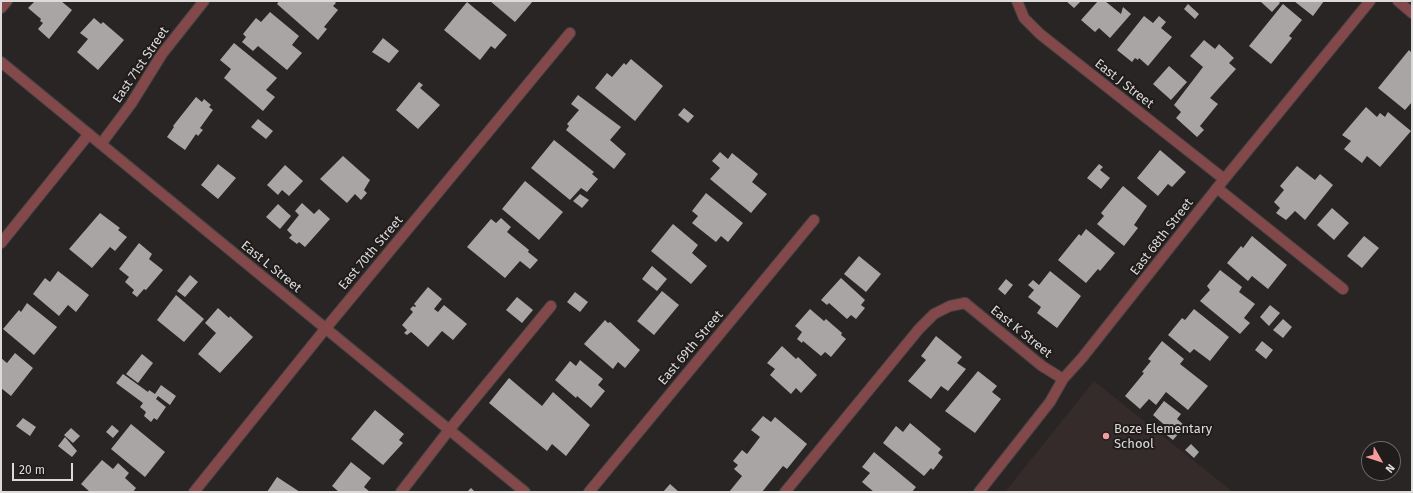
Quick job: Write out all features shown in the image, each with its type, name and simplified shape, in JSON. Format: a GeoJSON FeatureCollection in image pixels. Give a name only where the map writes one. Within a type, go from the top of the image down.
{"type":"FeatureCollection","features":[{"type":"Feature","properties":{"kind":"street"},"geometry":{"type":"LineString","coordinates":[[1,8],[7,1]]}},
{"type":"Feature","properties":{"kind":"street","name":"East 71st Street"},"geometry":{"type":"LineString","coordinates":[[101,144],[132,104],[162,54],[204,1]]}},
{"type":"Feature","properties":{"kind":"street","name":"East J Street"},"geometry":{"type":"LineString","coordinates":[[1017,1],[1024,18],[1040,34],[1224,179]]}},
{"type":"Feature","properties":{"kind":"street","name":"East 68th Street"},"geometry":{"type":"LineString","coordinates":[[979,492],[1050,402],[1063,379],[1082,358],[1224,179],[1370,1]]}},
{"type":"Feature","properties":{"kind":"street"},"geometry":{"type":"LineString","coordinates":[[1398,1],[1412,13]]}},
{"type":"Feature","properties":{"kind":"street","name":"East 70th Street"},"geometry":{"type":"LineString","coordinates":[[194,492],[326,328],[570,33]]}},
{"type":"Feature","properties":{"kind":"street","name":"East L Street"},"geometry":{"type":"LineString","coordinates":[[1,62],[525,492]]}},
{"type":"Feature","properties":{"kind":"street"},"geometry":{"type":"LineString","coordinates":[[1,244],[89,134]]}},
{"type":"Feature","properties":{"kind":"street"},"geometry":{"type":"LineString","coordinates":[[1217,188],[1343,289]]}},
{"type":"Feature","properties":{"kind":"street","name":"East 69th Street"},"geometry":{"type":"LineString","coordinates":[[589,492],[814,220]]}},
{"type":"Feature","properties":{"kind":"street","name":"East K Street"},"geometry":{"type":"LineString","coordinates":[[785,492],[919,329],[934,314],[950,306],[965,303],[1042,366],[1063,379]]}},
{"type":"Feature","properties":{"kind":"street"},"geometry":{"type":"LineString","coordinates":[[401,492],[449,430],[551,306]]}},
{"type":"Feature","properties":{"kind":"shaded area","name":"Boze Elementary School"},"geometry":{"type":"Polygon","coordinates":[[[1094,381],[1233,492],[1005,492],[1094,381]]]}},
{"type":"Feature","properties":{"kind":"building"},"geometry":{"type":"Polygon","coordinates":[[[35,1],[61,1],[72,10],[49,39],[38,29],[43,23],[40,21],[41,19],[28,8],[35,1]]]}},
{"type":"Feature","properties":{"kind":"building"},"geometry":{"type":"Polygon","coordinates":[[[279,1],[334,1],[336,3],[333,6],[338,10],[324,27],[327,29],[318,40],[277,4],[279,1]]]}},
{"type":"Feature","properties":{"kind":"building"},"geometry":{"type":"Polygon","coordinates":[[[490,1],[533,1],[515,22],[490,1]]]}},
{"type":"Feature","properties":{"kind":"building"},"geometry":{"type":"Polygon","coordinates":[[[1066,1],[1081,1],[1074,8],[1066,1]]]}},
{"type":"Feature","properties":{"kind":"building"},"geometry":{"type":"Polygon","coordinates":[[[1098,1],[1105,1],[1121,14],[1123,7],[1131,14],[1110,38],[1099,28],[1095,32],[1081,20],[1098,1]]]}},
{"type":"Feature","properties":{"kind":"building"},"geometry":{"type":"Polygon","coordinates":[[[1278,1],[1280,3],[1272,12],[1261,2],[1278,1]]]}},
{"type":"Feature","properties":{"kind":"building"},"geometry":{"type":"Polygon","coordinates":[[[1294,1],[1324,1],[1313,16],[1294,1]]]}},
{"type":"Feature","properties":{"kind":"building"},"geometry":{"type":"Polygon","coordinates":[[[467,2],[507,35],[495,49],[491,46],[480,60],[444,30],[467,2]]]}},
{"type":"Feature","properties":{"kind":"building"},"geometry":{"type":"Polygon","coordinates":[[[1188,4],[1199,14],[1195,19],[1184,9],[1188,4]]]}},
{"type":"Feature","properties":{"kind":"building"},"geometry":{"type":"Polygon","coordinates":[[[1283,4],[1302,20],[1289,36],[1292,38],[1271,64],[1249,46],[1283,4]]]}},
{"type":"Feature","properties":{"kind":"building"},"geometry":{"type":"Polygon","coordinates":[[[270,12],[299,36],[292,45],[302,53],[287,70],[258,46],[253,51],[242,42],[246,37],[243,34],[256,18],[261,22],[270,12]]]}},
{"type":"Feature","properties":{"kind":"building"},"geometry":{"type":"Polygon","coordinates":[[[1144,16],[1153,23],[1159,16],[1166,22],[1161,28],[1172,37],[1148,66],[1139,58],[1138,60],[1135,58],[1132,62],[1117,50],[1144,16]]]}},
{"type":"Feature","properties":{"kind":"building"},"geometry":{"type":"Polygon","coordinates":[[[94,18],[101,24],[103,22],[124,40],[98,70],[77,52],[88,39],[80,33],[94,18]]]}},
{"type":"Feature","properties":{"kind":"building"},"geometry":{"type":"Polygon","coordinates":[[[383,38],[399,51],[389,63],[372,52],[383,38]]]}},
{"type":"Feature","properties":{"kind":"building"},"geometry":{"type":"Polygon","coordinates":[[[1204,40],[1215,49],[1219,44],[1234,58],[1229,63],[1236,69],[1210,98],[1218,104],[1200,126],[1204,130],[1197,137],[1176,118],[1181,112],[1174,105],[1203,67],[1190,56],[1204,40]]]}},
{"type":"Feature","properties":{"kind":"building"},"geometry":{"type":"Polygon","coordinates":[[[234,43],[277,78],[266,90],[275,97],[263,111],[224,78],[231,69],[220,60],[234,43]]]}},
{"type":"Feature","properties":{"kind":"building"},"geometry":{"type":"Polygon","coordinates":[[[1409,50],[1412,53],[1412,102],[1405,110],[1378,88],[1409,50]]]}},
{"type":"Feature","properties":{"kind":"building"},"geometry":{"type":"Polygon","coordinates":[[[631,59],[663,86],[635,121],[595,88],[607,73],[612,77],[624,63],[626,65],[631,59]]]}},
{"type":"Feature","properties":{"kind":"building"},"geometry":{"type":"Polygon","coordinates":[[[1169,66],[1187,82],[1171,100],[1153,84],[1169,66]]]}},
{"type":"Feature","properties":{"kind":"building"},"geometry":{"type":"Polygon","coordinates":[[[419,82],[423,85],[420,88],[440,105],[418,129],[396,110],[419,82]]]}},
{"type":"Feature","properties":{"kind":"building"},"geometry":{"type":"Polygon","coordinates":[[[578,95],[621,127],[610,140],[626,154],[614,169],[566,130],[569,126],[567,124],[579,110],[571,104],[578,95]]]}},
{"type":"Feature","properties":{"kind":"building"},"geometry":{"type":"Polygon","coordinates":[[[196,97],[202,102],[204,99],[211,105],[209,107],[213,110],[200,128],[203,130],[198,136],[196,134],[185,150],[167,137],[174,127],[173,126],[196,97]]]}},
{"type":"Feature","properties":{"kind":"building"},"geometry":{"type":"Polygon","coordinates":[[[1366,107],[1377,117],[1380,113],[1385,117],[1388,112],[1411,131],[1380,167],[1367,156],[1362,163],[1344,149],[1351,141],[1342,135],[1366,107]]]}},
{"type":"Feature","properties":{"kind":"building"},"geometry":{"type":"Polygon","coordinates":[[[684,108],[694,116],[688,123],[678,115],[684,108]]]}},
{"type":"Feature","properties":{"kind":"building"},"geometry":{"type":"Polygon","coordinates":[[[258,119],[273,131],[266,139],[251,127],[258,119]]]}},
{"type":"Feature","properties":{"kind":"building"},"geometry":{"type":"Polygon","coordinates":[[[554,140],[594,172],[592,174],[598,179],[587,192],[581,188],[570,200],[531,168],[554,140]]]}},
{"type":"Feature","properties":{"kind":"building"},"geometry":{"type":"Polygon","coordinates":[[[1160,150],[1186,172],[1172,187],[1168,184],[1158,196],[1137,178],[1160,150]]]}},
{"type":"Feature","properties":{"kind":"building"},"geometry":{"type":"Polygon","coordinates":[[[720,152],[728,159],[732,153],[758,174],[752,182],[767,194],[751,213],[710,179],[720,168],[712,161],[720,152]]]}},
{"type":"Feature","properties":{"kind":"building"},"geometry":{"type":"Polygon","coordinates":[[[343,156],[370,180],[364,190],[367,193],[361,200],[355,194],[347,203],[320,179],[343,156]]]}},
{"type":"Feature","properties":{"kind":"building"},"geometry":{"type":"Polygon","coordinates":[[[218,164],[236,178],[218,199],[201,185],[218,164]]]}},
{"type":"Feature","properties":{"kind":"building"},"geometry":{"type":"Polygon","coordinates":[[[1099,164],[1103,167],[1100,170],[1110,178],[1101,189],[1087,178],[1099,164]]]}},
{"type":"Feature","properties":{"kind":"building"},"geometry":{"type":"Polygon","coordinates":[[[285,165],[303,181],[289,196],[282,190],[278,195],[267,185],[285,165]]]}},
{"type":"Feature","properties":{"kind":"building"},"geometry":{"type":"Polygon","coordinates":[[[1297,166],[1315,180],[1320,174],[1333,185],[1305,220],[1295,211],[1286,220],[1276,213],[1280,208],[1274,202],[1284,190],[1280,186],[1297,166]]]}},
{"type":"Feature","properties":{"kind":"building"},"geometry":{"type":"Polygon","coordinates":[[[525,181],[563,212],[539,240],[502,209],[525,181]]]}},
{"type":"Feature","properties":{"kind":"building"},"geometry":{"type":"Polygon","coordinates":[[[1123,186],[1147,206],[1134,225],[1138,228],[1124,246],[1097,224],[1104,216],[1101,213],[1123,186]]]}},
{"type":"Feature","properties":{"kind":"building"},"geometry":{"type":"Polygon","coordinates":[[[706,193],[743,223],[728,242],[721,236],[716,242],[692,223],[698,216],[692,211],[706,193]]]}},
{"type":"Feature","properties":{"kind":"building"},"geometry":{"type":"Polygon","coordinates":[[[580,194],[589,200],[582,208],[573,201],[580,194]]]}},
{"type":"Feature","properties":{"kind":"building"},"geometry":{"type":"Polygon","coordinates":[[[302,203],[314,214],[319,209],[330,219],[305,247],[299,242],[297,244],[289,238],[292,235],[287,230],[299,215],[295,211],[302,203]]]}},
{"type":"Feature","properties":{"kind":"building"},"geometry":{"type":"Polygon","coordinates":[[[278,204],[291,216],[280,229],[266,217],[278,204]]]}},
{"type":"Feature","properties":{"kind":"building"},"geometry":{"type":"Polygon","coordinates":[[[1332,208],[1349,223],[1334,240],[1317,225],[1332,208]]]}},
{"type":"Feature","properties":{"kind":"building"},"geometry":{"type":"Polygon","coordinates":[[[100,213],[120,228],[118,230],[127,237],[115,251],[110,247],[92,268],[69,249],[100,213]]]}},
{"type":"Feature","properties":{"kind":"building"},"geometry":{"type":"Polygon","coordinates":[[[501,218],[511,227],[507,232],[529,250],[528,252],[538,260],[530,269],[520,261],[505,278],[467,247],[491,219],[496,223],[501,218]]]}},
{"type":"Feature","properties":{"kind":"building"},"geometry":{"type":"Polygon","coordinates":[[[673,224],[698,245],[692,253],[707,266],[691,284],[651,251],[673,224]]]}},
{"type":"Feature","properties":{"kind":"building"},"geometry":{"type":"Polygon","coordinates":[[[1086,229],[1115,253],[1100,271],[1098,269],[1086,283],[1058,260],[1079,234],[1081,236],[1086,229]]]}},
{"type":"Feature","properties":{"kind":"building"},"geometry":{"type":"Polygon","coordinates":[[[1252,236],[1287,265],[1268,289],[1252,276],[1248,281],[1227,263],[1241,246],[1243,248],[1252,236]]]}},
{"type":"Feature","properties":{"kind":"building"},"geometry":{"type":"Polygon","coordinates":[[[1364,236],[1379,248],[1362,268],[1347,256],[1364,236]]]}},
{"type":"Feature","properties":{"kind":"building"},"geometry":{"type":"Polygon","coordinates":[[[139,243],[152,254],[149,259],[163,270],[146,290],[144,289],[137,297],[132,293],[134,290],[125,282],[129,277],[119,269],[139,243]]]}},
{"type":"Feature","properties":{"kind":"building"},"geometry":{"type":"Polygon","coordinates":[[[859,256],[881,274],[866,292],[844,274],[859,256]]]}},
{"type":"Feature","properties":{"kind":"building"},"geometry":{"type":"Polygon","coordinates":[[[652,266],[667,279],[657,291],[642,279],[652,266]]]}},
{"type":"Feature","properties":{"kind":"building"},"geometry":{"type":"Polygon","coordinates":[[[1220,270],[1242,287],[1239,292],[1255,304],[1244,318],[1250,323],[1240,334],[1200,301],[1210,290],[1207,286],[1220,270]]]}},
{"type":"Feature","properties":{"kind":"building"},"geometry":{"type":"Polygon","coordinates":[[[58,271],[89,295],[76,312],[68,305],[59,316],[33,294],[45,278],[50,282],[58,271]]]}},
{"type":"Feature","properties":{"kind":"building"},"geometry":{"type":"Polygon","coordinates":[[[1050,271],[1081,296],[1057,328],[1037,313],[1041,307],[1028,297],[1034,290],[1028,285],[1033,280],[1039,285],[1050,271]]]}},
{"type":"Feature","properties":{"kind":"building"},"geometry":{"type":"Polygon","coordinates":[[[190,275],[198,282],[185,297],[177,291],[190,275]]]}},
{"type":"Feature","properties":{"kind":"building"},"geometry":{"type":"Polygon","coordinates":[[[841,278],[865,300],[861,305],[865,308],[856,319],[851,315],[847,319],[829,303],[827,305],[821,300],[841,278]]]}},
{"type":"Feature","properties":{"kind":"building"},"geometry":{"type":"Polygon","coordinates":[[[1006,279],[1013,285],[1005,295],[998,289],[1006,279]]]}},
{"type":"Feature","properties":{"kind":"building"},"geometry":{"type":"Polygon","coordinates":[[[428,287],[442,299],[434,309],[438,312],[444,305],[467,324],[453,340],[442,331],[428,347],[411,332],[407,335],[404,333],[407,330],[402,325],[413,312],[410,309],[413,306],[416,306],[414,304],[428,287]]]}},
{"type":"Feature","properties":{"kind":"building"},"geometry":{"type":"Polygon","coordinates":[[[662,291],[679,305],[654,335],[637,321],[662,291]]]}},
{"type":"Feature","properties":{"kind":"building"},"geometry":{"type":"Polygon","coordinates":[[[575,292],[588,302],[580,312],[567,302],[575,292]]]}},
{"type":"Feature","properties":{"kind":"building"},"geometry":{"type":"Polygon","coordinates":[[[176,295],[204,319],[184,342],[157,320],[176,295]]]}},
{"type":"Feature","properties":{"kind":"building"},"geometry":{"type":"Polygon","coordinates":[[[517,297],[533,310],[522,323],[506,310],[517,297]]]}},
{"type":"Feature","properties":{"kind":"building"},"geometry":{"type":"Polygon","coordinates":[[[27,303],[57,327],[34,355],[3,329],[19,310],[21,312],[27,303]]]}},
{"type":"Feature","properties":{"kind":"building"},"geometry":{"type":"Polygon","coordinates":[[[1270,305],[1280,313],[1269,326],[1260,317],[1270,305]]]}},
{"type":"Feature","properties":{"kind":"building"},"geometry":{"type":"Polygon","coordinates":[[[218,308],[229,318],[230,316],[253,337],[220,373],[198,354],[216,333],[205,323],[218,308]]]}},
{"type":"Feature","properties":{"kind":"building"},"geometry":{"type":"Polygon","coordinates":[[[810,309],[824,321],[826,319],[842,333],[841,335],[846,339],[831,357],[825,352],[821,356],[803,341],[802,343],[797,339],[802,332],[795,326],[810,309]]]}},
{"type":"Feature","properties":{"kind":"building"},"geometry":{"type":"Polygon","coordinates":[[[1194,309],[1229,337],[1210,361],[1194,349],[1190,353],[1168,335],[1182,318],[1185,320],[1194,309]]]}},
{"type":"Feature","properties":{"kind":"building"},"geometry":{"type":"Polygon","coordinates":[[[1283,319],[1292,327],[1283,338],[1273,330],[1283,319]]]}},
{"type":"Feature","properties":{"kind":"building"},"geometry":{"type":"Polygon","coordinates":[[[605,320],[608,323],[610,322],[640,350],[625,368],[618,362],[613,369],[584,344],[605,320]]]}},
{"type":"Feature","properties":{"kind":"building"},"geometry":{"type":"Polygon","coordinates":[[[936,336],[962,357],[957,363],[966,369],[948,391],[941,386],[931,399],[908,381],[926,360],[921,356],[936,336]]]}},
{"type":"Feature","properties":{"kind":"building"},"geometry":{"type":"Polygon","coordinates":[[[1162,341],[1184,359],[1180,364],[1208,386],[1188,410],[1166,392],[1156,405],[1149,399],[1140,409],[1125,396],[1144,373],[1142,372],[1151,361],[1148,359],[1162,341]]]}},
{"type":"Feature","properties":{"kind":"building"},"geometry":{"type":"Polygon","coordinates":[[[1262,341],[1273,350],[1266,359],[1255,350],[1262,341]]]}},
{"type":"Feature","properties":{"kind":"building"},"geometry":{"type":"Polygon","coordinates":[[[782,346],[796,359],[798,357],[817,375],[801,393],[796,388],[791,394],[770,375],[775,369],[767,363],[782,346]]]}},
{"type":"Feature","properties":{"kind":"building"},"geometry":{"type":"Polygon","coordinates":[[[15,353],[33,368],[11,396],[1,388],[1,358],[7,363],[15,353]]]}},
{"type":"Feature","properties":{"kind":"building"},"geometry":{"type":"Polygon","coordinates":[[[142,354],[153,363],[138,383],[126,374],[142,354]]]}},
{"type":"Feature","properties":{"kind":"building"},"geometry":{"type":"Polygon","coordinates":[[[580,360],[603,379],[598,385],[605,391],[591,408],[577,396],[576,398],[555,380],[570,361],[576,366],[580,360]]]}},
{"type":"Feature","properties":{"kind":"building"},"geometry":{"type":"Polygon","coordinates":[[[978,371],[997,386],[992,392],[1001,399],[975,433],[945,411],[978,371]]]}},
{"type":"Feature","properties":{"kind":"building"},"geometry":{"type":"Polygon","coordinates":[[[123,374],[148,392],[149,390],[155,394],[161,385],[176,396],[170,405],[158,396],[156,399],[166,407],[157,420],[154,418],[151,422],[144,416],[146,412],[140,407],[143,403],[116,383],[123,374]]]}},
{"type":"Feature","properties":{"kind":"building"},"geometry":{"type":"Polygon","coordinates":[[[509,378],[542,406],[553,392],[590,425],[566,456],[552,444],[547,451],[489,403],[509,378]]]}},
{"type":"Feature","properties":{"kind":"building"},"geometry":{"type":"Polygon","coordinates":[[[1164,401],[1181,414],[1177,419],[1185,426],[1173,440],[1164,433],[1168,428],[1153,415],[1164,401]]]}},
{"type":"Feature","properties":{"kind":"building"},"geometry":{"type":"Polygon","coordinates":[[[375,410],[404,434],[399,440],[403,443],[383,465],[351,439],[375,410]]]}},
{"type":"Feature","properties":{"kind":"building"},"geometry":{"type":"Polygon","coordinates":[[[763,416],[771,422],[775,417],[807,444],[787,469],[783,466],[762,492],[729,492],[742,476],[734,469],[738,465],[733,461],[742,450],[747,454],[760,437],[751,430],[763,416]]]}},
{"type":"Feature","properties":{"kind":"building"},"geometry":{"type":"Polygon","coordinates":[[[23,418],[36,427],[30,436],[16,426],[23,418]]]}},
{"type":"Feature","properties":{"kind":"building"},"geometry":{"type":"Polygon","coordinates":[[[910,423],[941,449],[938,453],[943,457],[933,470],[931,468],[924,476],[883,443],[896,426],[903,432],[910,423]]]}},
{"type":"Feature","properties":{"kind":"building"},"geometry":{"type":"Polygon","coordinates":[[[131,424],[165,452],[145,477],[111,449],[131,424]]]}},
{"type":"Feature","properties":{"kind":"building"},"geometry":{"type":"Polygon","coordinates":[[[112,425],[119,431],[113,438],[106,432],[112,425]]]}},
{"type":"Feature","properties":{"kind":"building"},"geometry":{"type":"Polygon","coordinates":[[[71,428],[80,436],[73,443],[64,435],[71,428]]]}},
{"type":"Feature","properties":{"kind":"building"},"geometry":{"type":"Polygon","coordinates":[[[65,437],[77,451],[72,457],[58,446],[65,437]]]}},
{"type":"Feature","properties":{"kind":"building"},"geometry":{"type":"Polygon","coordinates":[[[1191,444],[1199,452],[1194,458],[1185,450],[1191,444]]]}},
{"type":"Feature","properties":{"kind":"building"},"geometry":{"type":"Polygon","coordinates":[[[874,452],[916,487],[912,492],[874,492],[862,482],[870,473],[862,467],[874,452]]]}},
{"type":"Feature","properties":{"kind":"building"},"geometry":{"type":"Polygon","coordinates":[[[102,460],[113,469],[118,463],[129,473],[125,478],[136,488],[133,492],[90,492],[81,484],[102,460]]]}},
{"type":"Feature","properties":{"kind":"building"},"geometry":{"type":"Polygon","coordinates":[[[351,462],[371,478],[364,487],[370,492],[339,492],[332,486],[351,462]]]}},
{"type":"Feature","properties":{"kind":"building"},"geometry":{"type":"Polygon","coordinates":[[[277,477],[300,492],[267,492],[277,477]]]}},
{"type":"Feature","properties":{"kind":"building"},"geometry":{"type":"Polygon","coordinates":[[[670,484],[679,492],[663,492],[670,484]]]}},
{"type":"Feature","properties":{"kind":"building"},"geometry":{"type":"Polygon","coordinates":[[[471,488],[475,492],[467,492],[471,488]]]}},
{"type":"Feature","properties":{"kind":"place","name":"Boze Elementary School"},"geometry":{"type":"Point","coordinates":[1106,436]}}]}
